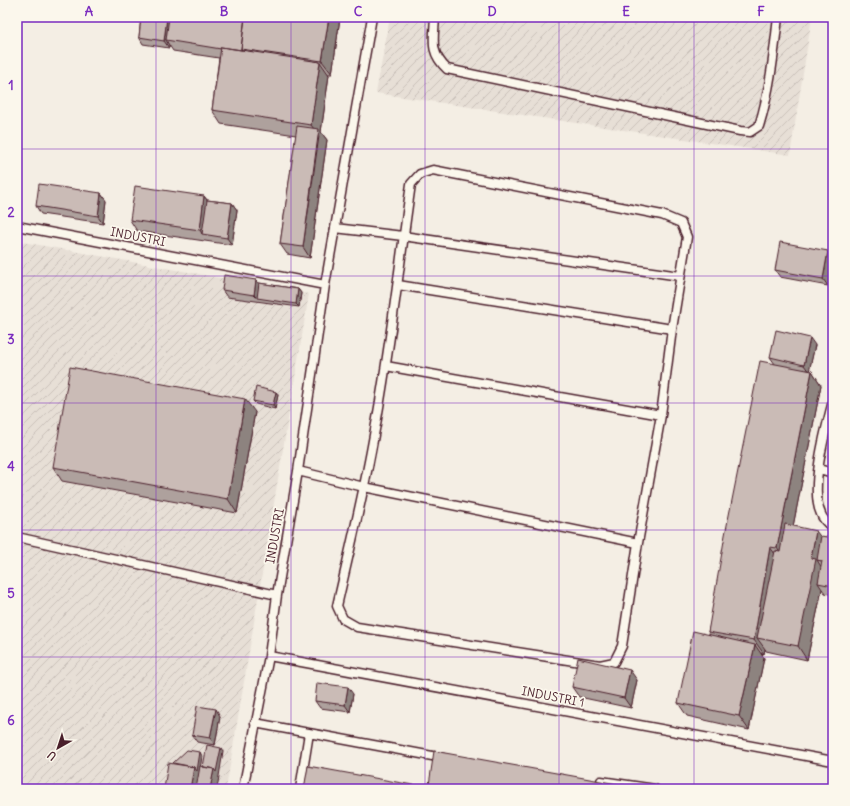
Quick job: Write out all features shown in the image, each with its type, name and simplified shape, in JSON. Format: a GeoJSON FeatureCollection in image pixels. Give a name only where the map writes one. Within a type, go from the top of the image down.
{"type":"FeatureCollection","features":[{"type":"Feature","properties":{"kind":"lane","name":"INDUSTRI"},"geometry":{"type":"LineString","coordinates":[[243,789],[268,656],[298,471],[325,285],[372,17]]}},
{"type":"Feature","properties":{"kind":"lane"},"geometry":{"type":"LineString","coordinates":[[435,17],[434,50],[439,61],[447,69],[750,132],[759,126],[763,112],[773,57],[778,17]]}},
{"type":"Feature","properties":{"kind":"lane"},"geometry":{"type":"LineString","coordinates":[[433,170],[662,215],[681,223],[687,237],[680,276],[661,415],[638,543],[622,646],[614,662],[600,665],[357,627],[343,619],[337,606],[364,486],[386,366],[411,184],[420,174],[433,170]]}},
{"type":"Feature","properties":{"kind":"lane","name":"INDUSTRI"},"geometry":{"type":"LineString","coordinates":[[17,226],[325,285]]}},
{"type":"Feature","properties":{"kind":"lane"},"geometry":{"type":"LineString","coordinates":[[335,228],[403,236],[680,276]]}},
{"type":"Feature","properties":{"kind":"lane"},"geometry":{"type":"LineString","coordinates":[[398,285],[672,329]]}},
{"type":"Feature","properties":{"kind":"lane"},"geometry":{"type":"LineString","coordinates":[[386,366],[661,415]]}},
{"type":"Feature","properties":{"kind":"lane"},"geometry":{"type":"LineString","coordinates":[[833,401],[823,442],[816,488],[820,513],[825,522],[833,528]]}},
{"type":"Feature","properties":{"kind":"lane"},"geometry":{"type":"LineString","coordinates":[[819,469],[833,473]]}},
{"type":"Feature","properties":{"kind":"lane"},"geometry":{"type":"LineString","coordinates":[[298,471],[638,543]]}},
{"type":"Feature","properties":{"kind":"lane"},"geometry":{"type":"LineString","coordinates":[[17,537],[277,595]]}},
{"type":"Feature","properties":{"kind":"lane","name":"INDUSTRI 1"},"geometry":{"type":"LineString","coordinates":[[268,656],[833,761]]}},
{"type":"Feature","properties":{"kind":"lane"},"geometry":{"type":"LineString","coordinates":[[255,723],[448,758]]}},
{"type":"Feature","properties":{"kind":"lane"},"geometry":{"type":"LineString","coordinates":[[300,789],[309,733]]}},
{"type":"Feature","properties":{"kind":"lane"},"geometry":{"type":"LineString","coordinates":[[594,780],[655,789]]}},
{"type":"Feature","properties":{"kind":"shaded area"},"geometry":{"type":"Polygon","coordinates":[[[390,17],[812,17],[790,155],[376,93],[390,17]]]}},
{"type":"Feature","properties":{"kind":"shaded area"},"geometry":{"type":"Polygon","coordinates":[[[17,241],[309,294],[226,789],[17,789],[17,241]]]}},
{"type":"Feature","properties":{"kind":"building"},"geometry":{"type":"Polygon","coordinates":[[[141,17],[167,17],[164,41],[139,37],[141,17]]]}},
{"type":"Feature","properties":{"kind":"building"},"geometry":{"type":"Polygon","coordinates":[[[169,17],[245,17],[242,50],[221,47],[221,49],[166,40],[169,17]]]}},
{"type":"Feature","properties":{"kind":"building"},"geometry":{"type":"Polygon","coordinates":[[[245,17],[329,17],[322,61],[241,49],[245,17]]]}},
{"type":"Feature","properties":{"kind":"building"},"geometry":{"type":"Polygon","coordinates":[[[221,47],[320,62],[311,125],[212,110],[221,47]]]}},
{"type":"Feature","properties":{"kind":"building"},"geometry":{"type":"Polygon","coordinates":[[[297,126],[319,129],[303,247],[280,244],[297,126]]]}},
{"type":"Feature","properties":{"kind":"building"},"geometry":{"type":"Polygon","coordinates":[[[39,184],[101,193],[98,216],[36,206],[39,184]]]}},
{"type":"Feature","properties":{"kind":"building"},"geometry":{"type":"Polygon","coordinates":[[[135,186],[204,196],[200,230],[130,220],[135,186]]]}},
{"type":"Feature","properties":{"kind":"building"},"geometry":{"type":"Polygon","coordinates":[[[207,200],[232,203],[227,238],[202,234],[207,200]]]}},
{"type":"Feature","properties":{"kind":"building"},"geometry":{"type":"Polygon","coordinates":[[[780,242],[828,251],[823,279],[775,270],[780,242]]]}},
{"type":"Feature","properties":{"kind":"building"},"geometry":{"type":"Polygon","coordinates":[[[224,275],[256,280],[254,295],[222,290],[224,275]]]}},
{"type":"Feature","properties":{"kind":"building"},"geometry":{"type":"Polygon","coordinates":[[[259,283],[298,289],[296,304],[257,298],[259,283]]]}},
{"type":"Feature","properties":{"kind":"building"},"geometry":{"type":"Polygon","coordinates":[[[776,330],[810,338],[804,365],[770,357],[776,330]]]}},
{"type":"Feature","properties":{"kind":"building"},"geometry":{"type":"Polygon","coordinates":[[[760,361],[812,371],[777,548],[770,547],[754,640],[708,632],[725,535],[760,361]]]}},
{"type":"Feature","properties":{"kind":"building"},"geometry":{"type":"Polygon","coordinates":[[[70,367],[245,399],[228,499],[53,467],[70,367]]]}},
{"type":"Feature","properties":{"kind":"building"},"geometry":{"type":"Polygon","coordinates":[[[256,387],[276,392],[273,405],[253,401],[256,387]]]}},
{"type":"Feature","properties":{"kind":"building"},"geometry":{"type":"Polygon","coordinates":[[[785,524],[816,531],[811,558],[816,559],[798,646],[757,638],[775,551],[780,552],[785,524]]]}},
{"type":"Feature","properties":{"kind":"building"},"geometry":{"type":"Polygon","coordinates":[[[821,536],[833,538],[833,586],[818,583],[822,561],[817,560],[821,536]]]}},
{"type":"Feature","properties":{"kind":"building"},"geometry":{"type":"Polygon","coordinates":[[[693,631],[755,645],[739,716],[678,703],[693,631]]]}},
{"type":"Feature","properties":{"kind":"building"},"geometry":{"type":"Polygon","coordinates":[[[578,658],[630,670],[624,698],[572,687],[578,658]]]}},
{"type":"Feature","properties":{"kind":"building"},"geometry":{"type":"Polygon","coordinates":[[[317,683],[348,687],[345,705],[315,701],[317,683]]]}},
{"type":"Feature","properties":{"kind":"building"},"geometry":{"type":"Polygon","coordinates":[[[197,706],[216,709],[210,738],[192,735],[197,706]]]}},
{"type":"Feature","properties":{"kind":"building"},"geometry":{"type":"Polygon","coordinates":[[[207,745],[221,748],[216,772],[214,769],[203,767],[207,745]]]}},
{"type":"Feature","properties":{"kind":"building"},"geometry":{"type":"Polygon","coordinates":[[[187,750],[200,752],[197,771],[194,767],[173,763],[187,750]]]}},
{"type":"Feature","properties":{"kind":"building"},"geometry":{"type":"Polygon","coordinates":[[[434,751],[645,789],[452,789],[429,785],[434,751]]]}},
{"type":"Feature","properties":{"kind":"building"},"geometry":{"type":"Polygon","coordinates":[[[168,763],[194,767],[190,789],[164,789],[168,763]]]}},
{"type":"Feature","properties":{"kind":"building"},"geometry":{"type":"Polygon","coordinates":[[[200,766],[214,769],[210,789],[196,789],[200,766]]]}},
{"type":"Feature","properties":{"kind":"building"},"geometry":{"type":"Polygon","coordinates":[[[308,766],[435,789],[304,789],[308,766]]]}}]}
